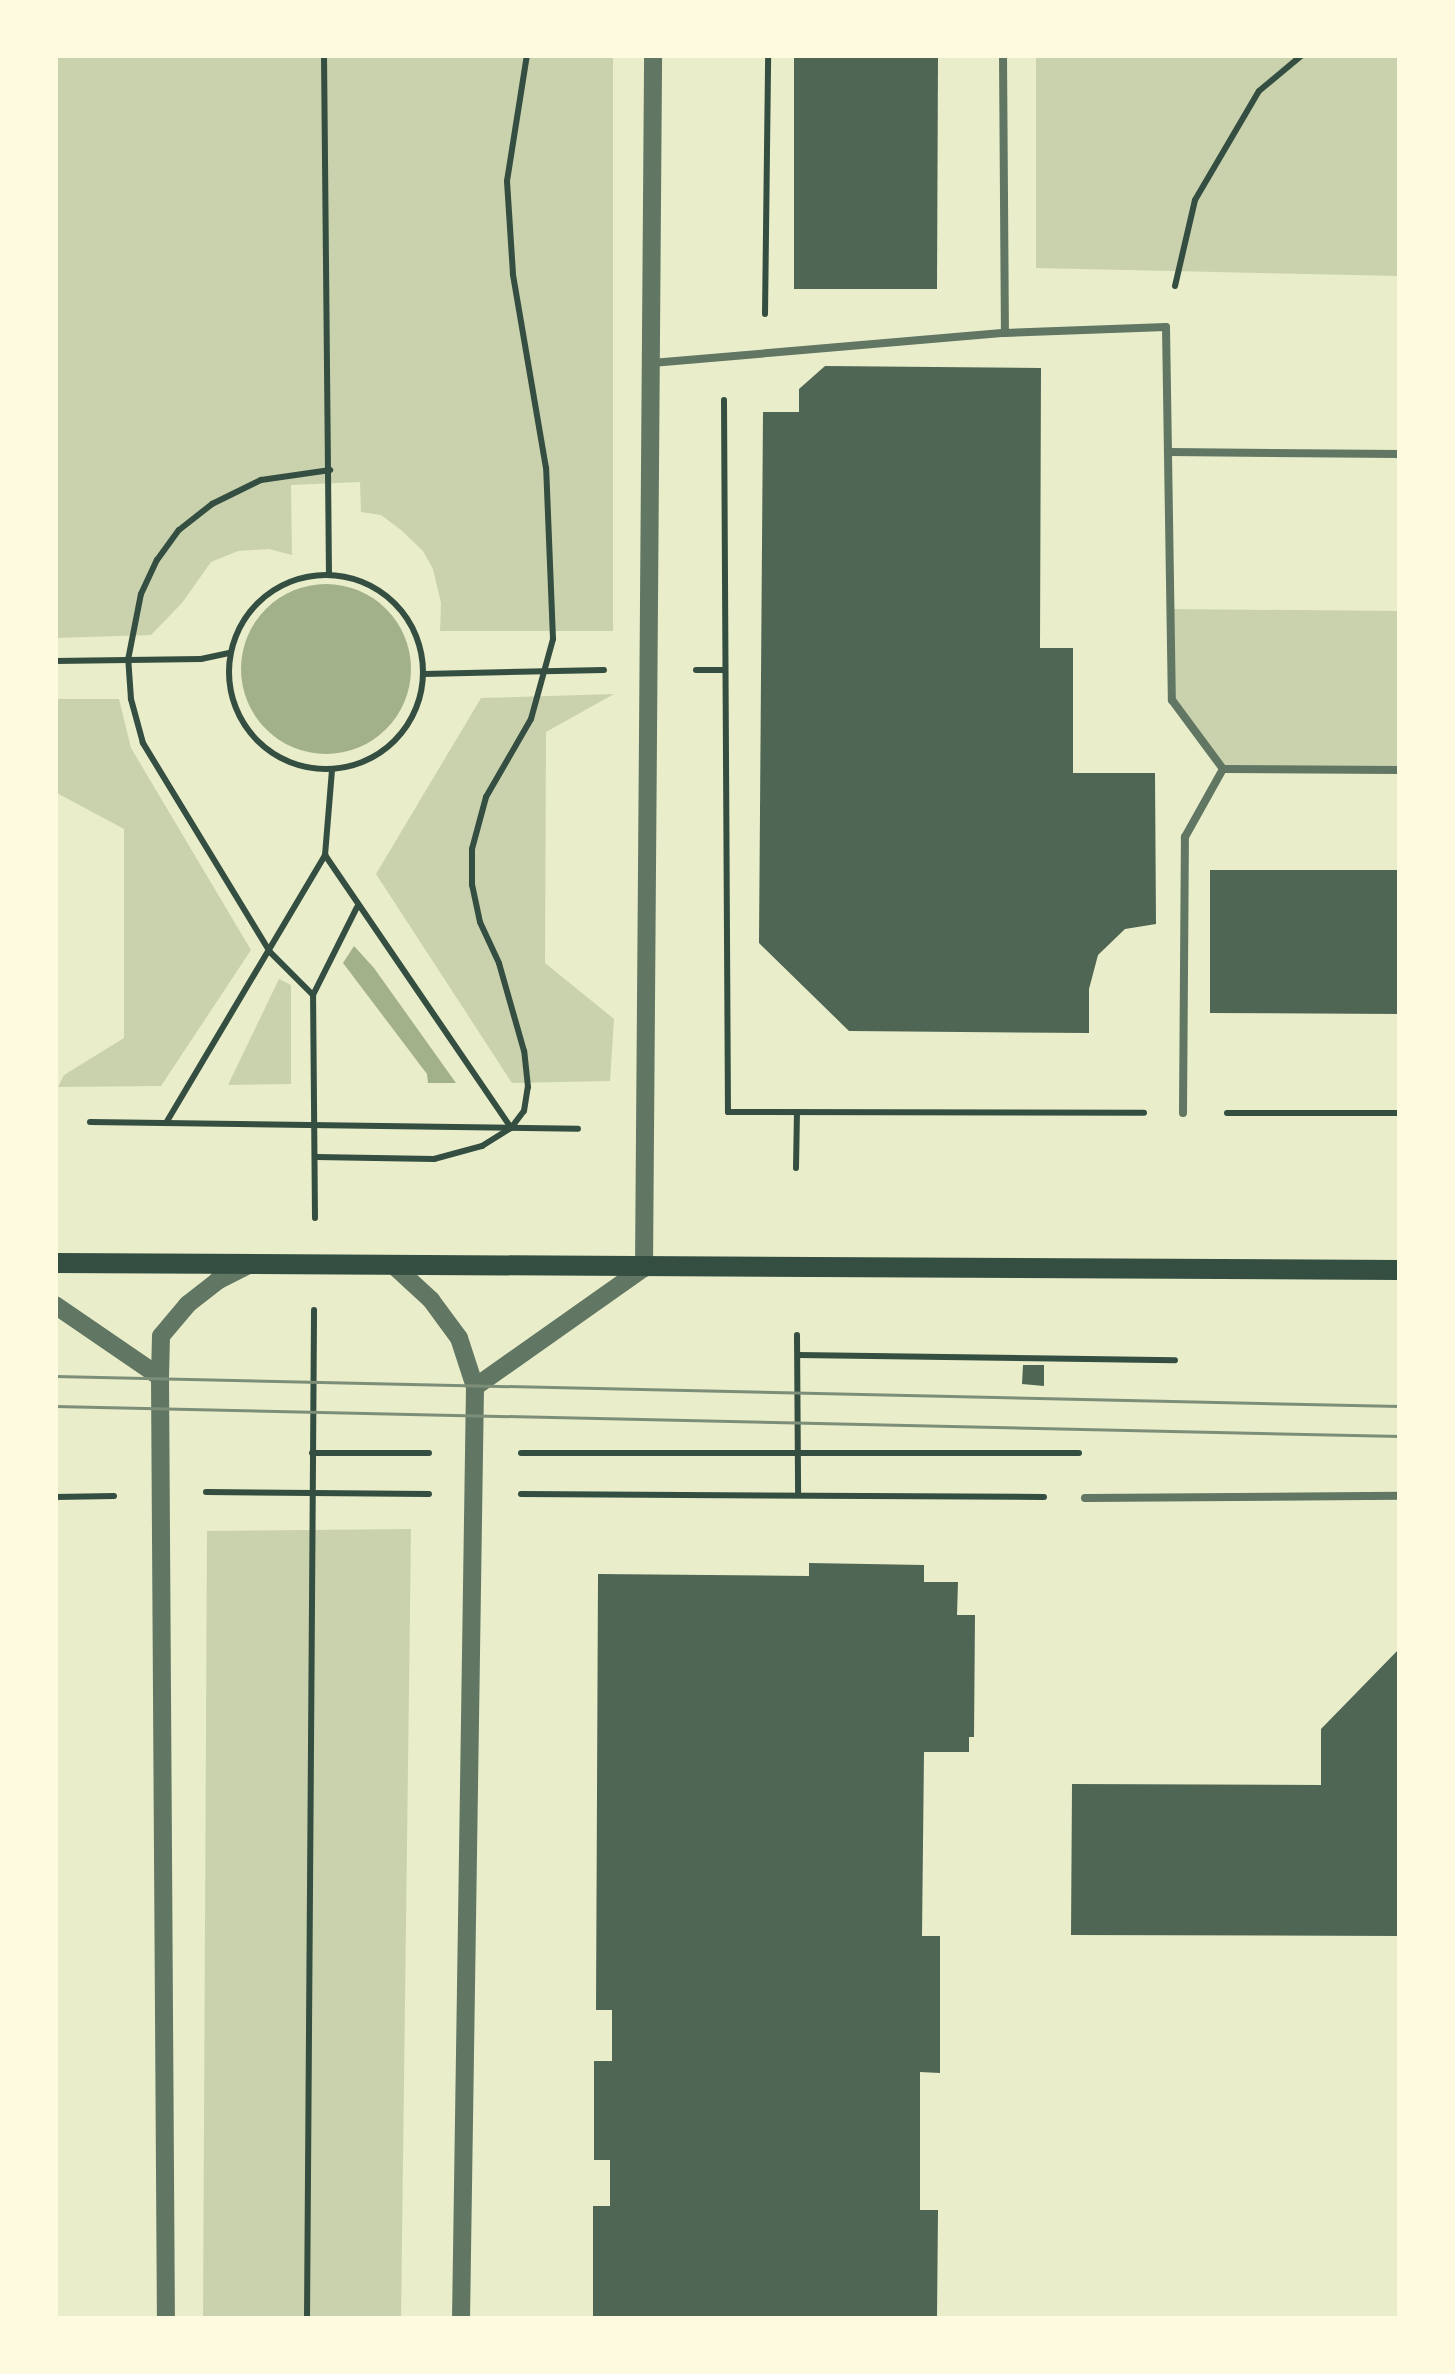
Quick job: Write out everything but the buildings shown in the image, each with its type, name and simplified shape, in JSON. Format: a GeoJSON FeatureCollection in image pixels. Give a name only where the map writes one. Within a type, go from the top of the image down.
{"type":"FeatureCollection","features":[{"type":"Feature","properties":{"kind":"main road"},"geometry":{"type":"LineString","coordinates":[[55,1263],[1400,1270]]}},
{"type":"Feature","properties":{"kind":"street"},"geometry":{"type":"LineString","coordinates":[[476,1387],[644,1268],[652,55]]}},
{"type":"Feature","properties":{"kind":"street"},"geometry":{"type":"LineString","coordinates":[[166,2319],[164,1492],[160,1336],[188,1304],[217,1281],[249,1265]]}},
{"type":"Feature","properties":{"kind":"street"},"geometry":{"type":"LineString","coordinates":[[392,1265],[431,1300],[459,1338],[476,1387],[461,2319]]}},
{"type":"Feature","properties":{"kind":"street"},"geometry":{"type":"LineString","coordinates":[[55,1304],[160,1377]]}},
{"type":"Feature","properties":{"kind":"lane"},"geometry":{"type":"LineString","coordinates":[[1004,55],[1005,333]]}},
{"type":"Feature","properties":{"kind":"lane"},"geometry":{"type":"LineString","coordinates":[[652,363],[1005,333],[1166,327],[1172,700],[1222,768]]}},
{"type":"Feature","properties":{"kind":"lane"},"geometry":{"type":"LineString","coordinates":[[1168,452],[1400,454]]}},
{"type":"Feature","properties":{"kind":"lane"},"geometry":{"type":"LineString","coordinates":[[1222,768],[1400,770]]}},
{"type":"Feature","properties":{"kind":"lane"},"geometry":{"type":"LineString","coordinates":[[1183,1113],[1185,837],[1222,768]]}},
{"type":"Feature","properties":{"kind":"lane"},"geometry":{"type":"LineString","coordinates":[[1084,1498],[1400,1496]]}},
{"type":"Feature","properties":{"kind":"path"},"geometry":{"type":"LineString","coordinates":[[324,55],[329,574]]}},
{"type":"Feature","properties":{"kind":"path"},"geometry":{"type":"LineString","coordinates":[[358,907],[313,995],[316,1157],[434,1159],[482,1146],[510,1128],[524,1110],[528,1088],[524,1051],[504,979],[480,922],[472,886],[472,849],[486,796],[531,718],[548,670],[552,573],[546,468],[513,274],[506,180],[527,55]]}},
{"type":"Feature","properties":{"kind":"path"},"geometry":{"type":"LineString","coordinates":[[768,55],[765,313],[724,385],[728,1112],[1400,1113]]}},
{"type":"Feature","properties":{"kind":"path"},"geometry":{"type":"LineString","coordinates":[[1166,327],[1195,200],[1259,90],[1302,55]]}},
{"type":"Feature","properties":{"kind":"path"},"geometry":{"type":"LineString","coordinates":[[313,995],[270,952],[143,743],[131,699],[128,660],[141,594],[156,560],[179,530],[212,504],[261,480],[330,470]]}},
{"type":"Feature","properties":{"kind":"path"},"geometry":{"type":"LineString","coordinates":[[329,574],[377,588],[396,604],[416,637],[424,674],[421,694],[404,732],[372,758],[332,770],[293,764],[275,755],[246,728],[230,693],[230,653],[248,612],[265,596],[295,580],[329,574]]}},
{"type":"Feature","properties":{"kind":"path"},"geometry":{"type":"LineString","coordinates":[[55,661],[201,659],[230,653]]}},
{"type":"Feature","properties":{"kind":"path"},"geometry":{"type":"LineString","coordinates":[[424,674],[725,670]]}},
{"type":"Feature","properties":{"kind":"path"},"geometry":{"type":"LineString","coordinates":[[166,1123],[325,855],[332,770]]}},
{"type":"Feature","properties":{"kind":"path"},"geometry":{"type":"LineString","coordinates":[[325,855],[510,1128]]}},
{"type":"Feature","properties":{"kind":"path"},"geometry":{"type":"LineString","coordinates":[[796,1168],[797,1112]]}},
{"type":"Feature","properties":{"kind":"path"},"geometry":{"type":"LineString","coordinates":[[90,1122],[578,1129]]}},
{"type":"Feature","properties":{"kind":"path"},"geometry":{"type":"LineString","coordinates":[[797,1334],[798,1495]]}},
{"type":"Feature","properties":{"kind":"path"},"geometry":{"type":"LineString","coordinates":[[308,2319],[314,1355]]}},
{"type":"Feature","properties":{"kind":"path"},"geometry":{"type":"LineString","coordinates":[[798,1355],[1176,1360]]}},
{"type":"Feature","properties":{"kind":"path"},"geometry":{"type":"LineString","coordinates":[[312,1453],[1089,1453]]}},
{"type":"Feature","properties":{"kind":"path"},"geometry":{"type":"LineString","coordinates":[[55,1497],[311,1492],[1084,1498]]}},
{"type":"Feature","properties":{"kind":"shaded area"},"geometry":{"type":"Polygon","coordinates":[[[55,55],[613,55],[613,631],[440,631],[441,603],[433,569],[423,551],[401,530],[381,515],[361,512],[360,482],[291,485],[292,555],[269,549],[238,551],[211,562],[182,603],[151,635],[55,638],[55,55]]]}},
{"type":"Feature","properties":{"kind":"shaded area"},"geometry":{"type":"Polygon","coordinates":[[[1036,55],[1400,55],[1400,276],[1036,268],[1036,55]]]}},
{"type":"Feature","properties":{"kind":"shaded area"},"geometry":{"type":"Polygon","coordinates":[[[326,584],[358,591],[386,609],[404,637],[411,669],[404,701],[386,729],[358,747],[326,754],[294,747],[266,729],[248,701],[241,669],[248,637],[266,609],[294,591],[326,584]]]}},
{"type":"Feature","properties":{"kind":"shaded area"},"geometry":{"type":"Polygon","coordinates":[[[1170,609],[1400,611],[1400,770],[1223,769],[1172,700],[1170,609]]]}},
{"type":"Feature","properties":{"kind":"shaded area"},"geometry":{"type":"Polygon","coordinates":[[[614,694],[546,732],[545,963],[614,1019],[610,1081],[512,1083],[376,874],[481,698],[614,694]]]}},
{"type":"Feature","properties":{"kind":"shaded area"},"geometry":{"type":"Polygon","coordinates":[[[55,699],[119,699],[131,748],[251,950],[161,1086],[58,1087],[64,1075],[124,1038],[124,829],[55,792],[55,699]]]}},
{"type":"Feature","properties":{"kind":"shaded area"},"geometry":{"type":"Polygon","coordinates":[[[354,946],[456,1083],[428,1083],[427,1074],[343,963],[354,946]]]}},
{"type":"Feature","properties":{"kind":"shaded area"},"geometry":{"type":"Polygon","coordinates":[[[279,979],[291,985],[291,1084],[228,1085],[279,979]]]}},
{"type":"Feature","properties":{"kind":"shaded area"},"geometry":{"type":"Polygon","coordinates":[[[411,1529],[401,2319],[203,2319],[207,1531],[411,1529]]]}},
{"type":"Feature","properties":{"kind":"tram line"},"geometry":{"type":"LineString","coordinates":[[55,1376],[1400,1406]]}},
{"type":"Feature","properties":{"kind":"tram line"},"geometry":{"type":"LineString","coordinates":[[55,1406],[1400,1436]]}}]}
